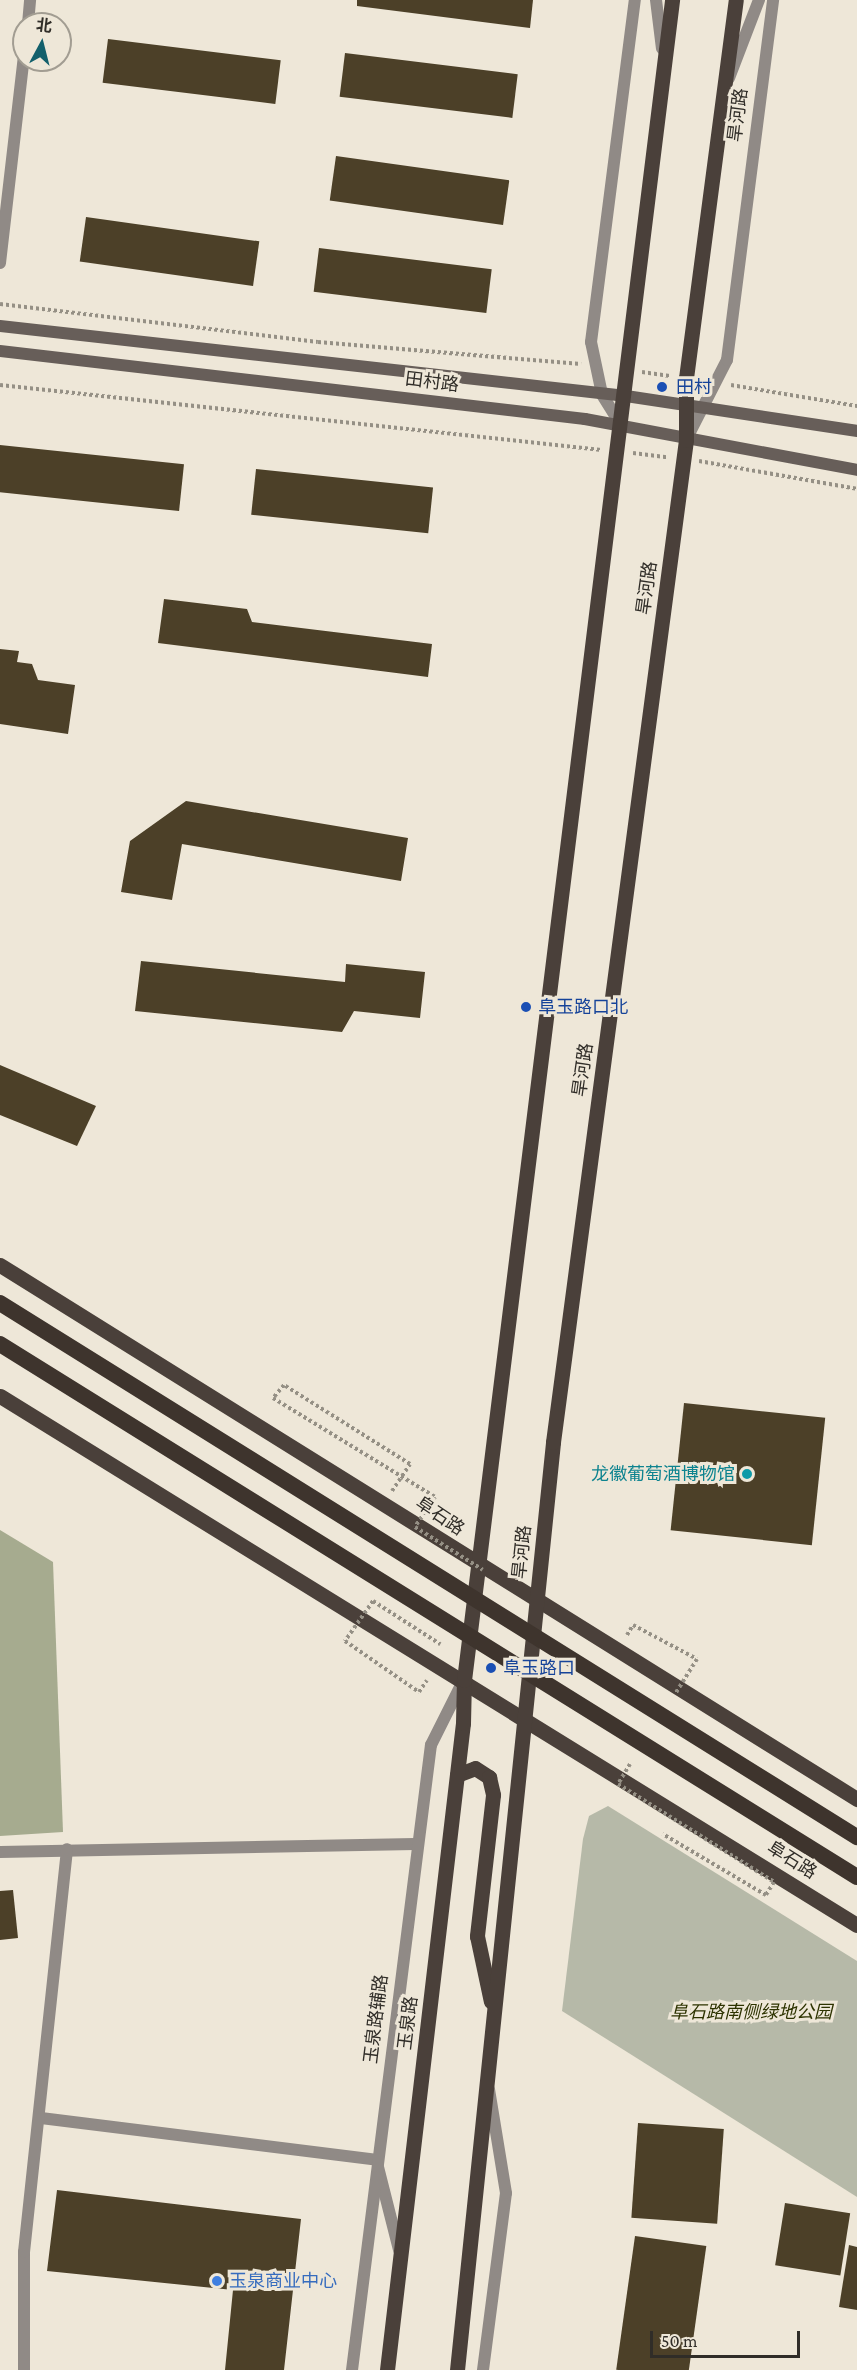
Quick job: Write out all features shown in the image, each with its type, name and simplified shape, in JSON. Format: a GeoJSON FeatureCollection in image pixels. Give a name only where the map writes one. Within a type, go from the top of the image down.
{"type":"FeatureCollection","features":[{"type":"Feature","properties":{"kind":"highway"},"geometry":{"type":"LineString","coordinates":[[0,1303],[857,1837]]}},
{"type":"Feature","properties":{"kind":"highway","name":"阜石路"},"geometry":{"type":"LineString","coordinates":[[0,1344],[857,1877]]}},
{"type":"Feature","properties":{"kind":"main road"},"geometry":{"type":"LineString","coordinates":[[481,1568],[626,396],[672,0]]}},
{"type":"Feature","properties":{"kind":"main road","name":"旱河路"},"geometry":{"type":"LineString","coordinates":[[526,1717],[553,1442],[686,440],[683,404],[736,0]]}},
{"type":"Feature","properties":{"kind":"main road","name":"田村路"},"geometry":{"type":"LineString","coordinates":[[0,326],[626,396],[857,431]]}},
{"type":"Feature","properties":{"kind":"main road","name":"田村路"},"geometry":{"type":"LineString","coordinates":[[0,351],[621,426],[686,440],[857,470]]}},
{"type":"Feature","properties":{"kind":"main road","name":"阜石路"},"geometry":{"type":"LineString","coordinates":[[0,1265],[386,1502],[481,1568],[537,1598],[857,1799]]}},
{"type":"Feature","properties":{"kind":"main road","name":"阜石路"},"geometry":{"type":"LineString","coordinates":[[0,1396],[526,1717],[857,1925]]}},
{"type":"Feature","properties":{"kind":"main road","name":"玉泉路"},"geometry":{"type":"LineString","coordinates":[[387,2370],[457,1775],[464,1680],[481,1568]]}},
{"type":"Feature","properties":{"kind":"main road"},"geometry":{"type":"LineString","coordinates":[[457,2370],[526,1717]]}},
{"type":"Feature","properties":{"kind":"main road"},"geometry":{"type":"LineString","coordinates":[[457,1775],[475,1768],[489,1777],[493,1795],[477,1936],[494,2017]]}},
{"type":"Feature","properties":{"kind":"street"},"geometry":{"type":"LineString","coordinates":[[621,426],[602,394],[591,342],[635,0]]}},
{"type":"Feature","properties":{"kind":"street"},"geometry":{"type":"LineString","coordinates":[[656,0],[664,69]]}},
{"type":"Feature","properties":{"kind":"street"},"geometry":{"type":"LineString","coordinates":[[722,98],[759,0]]}},
{"type":"Feature","properties":{"kind":"street","name":"旱河路"},"geometry":{"type":"LineString","coordinates":[[686,440],[707,407],[728,360],[772,0]]}},
{"type":"Feature","properties":{"kind":"street"},"geometry":{"type":"LineString","coordinates":[[0,263],[22,72]]}},
{"type":"Feature","properties":{"kind":"street","name":"玉泉路辅路"},"geometry":{"type":"LineString","coordinates":[[352,2370],[415,1844],[431,1745],[464,1680]]}},
{"type":"Feature","properties":{"kind":"street"},"geometry":{"type":"LineString","coordinates":[[0,1852],[415,1844]]}},
{"type":"Feature","properties":{"kind":"street"},"geometry":{"type":"LineString","coordinates":[[24,2370],[24,2252],[41,2118],[67,1849]]}},
{"type":"Feature","properties":{"kind":"street"},"geometry":{"type":"LineString","coordinates":[[483,2370],[507,2193],[487,2078]]}},
{"type":"Feature","properties":{"kind":"street"},"geometry":{"type":"LineString","coordinates":[[41,2118],[376,2160],[401,2257]]}},
{"type":"Feature","properties":{"kind":"path","name":"田村路"},"geometry":{"type":"LineString","coordinates":[[0,303],[596,367]]}},
{"type":"Feature","properties":{"kind":"path"},"geometry":{"type":"LineString","coordinates":[[628,370],[686,378]]}},
{"type":"Feature","properties":{"kind":"path"},"geometry":{"type":"LineString","coordinates":[[719,383],[857,406]]}},
{"type":"Feature","properties":{"kind":"path"},"geometry":{"type":"LineString","coordinates":[[0,385],[683,458],[857,489]]}},
{"type":"Feature","properties":{"kind":"path"},"geometry":{"type":"LineString","coordinates":[[386,1502],[410,1464],[284,1385],[273,1398],[435,1497],[415,1527],[481,1568]]}},
{"type":"Feature","properties":{"kind":"path"},"geometry":{"type":"LineString","coordinates":[[419,1692],[345,1641],[373,1601],[441,1644]]}},
{"type":"Feature","properties":{"kind":"path"},"geometry":{"type":"LineString","coordinates":[[633,1625],[697,1659],[676,1693]]}},
{"type":"Feature","properties":{"kind":"path"},"geometry":{"type":"LineString","coordinates":[[630,1764],[618,1784],[774,1882],[766,1895],[663,1834]]}},
{"type":"Feature","properties":{"kind":"green space"},"geometry":{"type":"Polygon","coordinates":[[[0,1530],[53,1562],[63,1832],[0,1836],[0,1530]]]}},
{"type":"Feature","properties":{"kind":"green space","name":"阜石路南侧绿地公园"},"geometry":{"type":"Polygon","coordinates":[[[608,1806],[857,1961],[857,2197],[562,2011],[583,1839],[589,1816],[608,1806]]]}},
{"type":"Feature","properties":{"kind":"building"},"geometry":{"type":"Polygon","coordinates":[[[357,0],[533,0],[530,28],[357,6],[357,0]]]}},
{"type":"Feature","properties":{"kind":"building"},"geometry":{"type":"Polygon","coordinates":[[[108,39],[281,60],[275,104],[103,83],[108,39]]]}},
{"type":"Feature","properties":{"kind":"building"},"geometry":{"type":"Polygon","coordinates":[[[345,53],[518,74],[512,118],[340,97],[345,53]]]}},
{"type":"Feature","properties":{"kind":"building"},"geometry":{"type":"Polygon","coordinates":[[[336,156],[509,180],[503,225],[330,201],[336,156]]]}},
{"type":"Feature","properties":{"kind":"building"},"geometry":{"type":"Polygon","coordinates":[[[86,217],[259,241],[253,286],[80,262],[86,217]]]}},
{"type":"Feature","properties":{"kind":"building"},"geometry":{"type":"Polygon","coordinates":[[[319,248],[492,269],[486,313],[314,292],[319,248]]]}},
{"type":"Feature","properties":{"kind":"building"},"geometry":{"type":"Polygon","coordinates":[[[0,445],[184,464],[179,511],[0,492],[0,445]]]}},
{"type":"Feature","properties":{"kind":"building"},"geometry":{"type":"Polygon","coordinates":[[[256,469],[433,488],[428,533],[251,515],[256,469]]]}},
{"type":"Feature","properties":{"kind":"building"},"geometry":{"type":"Polygon","coordinates":[[[164,599],[247,609],[252,622],[432,644],[428,677],[158,643],[164,599]]]}},
{"type":"Feature","properties":{"kind":"building"},"geometry":{"type":"Polygon","coordinates":[[[0,649],[19,651],[17,662],[32,664],[38,680],[75,685],[68,734],[0,724],[0,649]]]}},
{"type":"Feature","properties":{"kind":"building"},"geometry":{"type":"Polygon","coordinates":[[[186,801],[408,838],[401,881],[182,844],[172,900],[121,892],[130,841],[186,801]]]}},
{"type":"Feature","properties":{"kind":"building"},"geometry":{"type":"Polygon","coordinates":[[[141,961],[345,982],[346,964],[425,972],[420,1018],[354,1011],[342,1032],[135,1011],[141,961]]]}},
{"type":"Feature","properties":{"kind":"building"},"geometry":{"type":"Polygon","coordinates":[[[0,1065],[96,1106],[77,1146],[0,1115],[0,1065]]]}},
{"type":"Feature","properties":{"kind":"building","name":"龙徽葡萄酒博物馆"},"geometry":{"type":"Polygon","coordinates":[[[684,1403],[825,1418],[812,1545],[671,1530],[684,1403]]]}},
{"type":"Feature","properties":{"kind":"building"},"geometry":{"type":"Polygon","coordinates":[[[13,1890],[18,1938],[0,1940],[0,1891],[13,1890]]]}},
{"type":"Feature","properties":{"kind":"building"},"geometry":{"type":"Polygon","coordinates":[[[638,2123],[724,2129],[717,2224],[631,2218],[638,2123]]]}},
{"type":"Feature","properties":{"kind":"building","name":"玉泉商业中心"},"geometry":{"type":"Polygon","coordinates":[[[57,2190],[301,2219],[284,2370],[225,2370],[233,2290],[47,2271],[57,2190]]]}},
{"type":"Feature","properties":{"kind":"building"},"geometry":{"type":"Polygon","coordinates":[[[785,2203],[850,2213],[840,2276],[775,2265],[785,2203]]]}},
{"type":"Feature","properties":{"kind":"building"},"geometry":{"type":"Polygon","coordinates":[[[635,2236],[706,2246],[689,2370],[616,2370],[635,2236]]]}},
{"type":"Feature","properties":{"kind":"building"},"geometry":{"type":"Polygon","coordinates":[[[849,2245],[857,2247],[857,2310],[839,2307],[849,2245]]]}},
{"type":"Feature","properties":{"kind":"place","name":"田村"},"geometry":{"type":"Point","coordinates":[662,387]}},
{"type":"Feature","properties":{"kind":"place","name":"阜玉路口北"},"geometry":{"type":"Point","coordinates":[526,1007]}},
{"type":"Feature","properties":{"kind":"place","name":"龙徽葡萄酒博物馆"},"geometry":{"type":"Point","coordinates":[747,1474]}},
{"type":"Feature","properties":{"kind":"place","name":"阜玉路口"},"geometry":{"type":"Point","coordinates":[491,1668]}},
{"type":"Feature","properties":{"kind":"place","name":"玉泉商业中心"},"geometry":{"type":"Point","coordinates":[217,2281]}}]}
